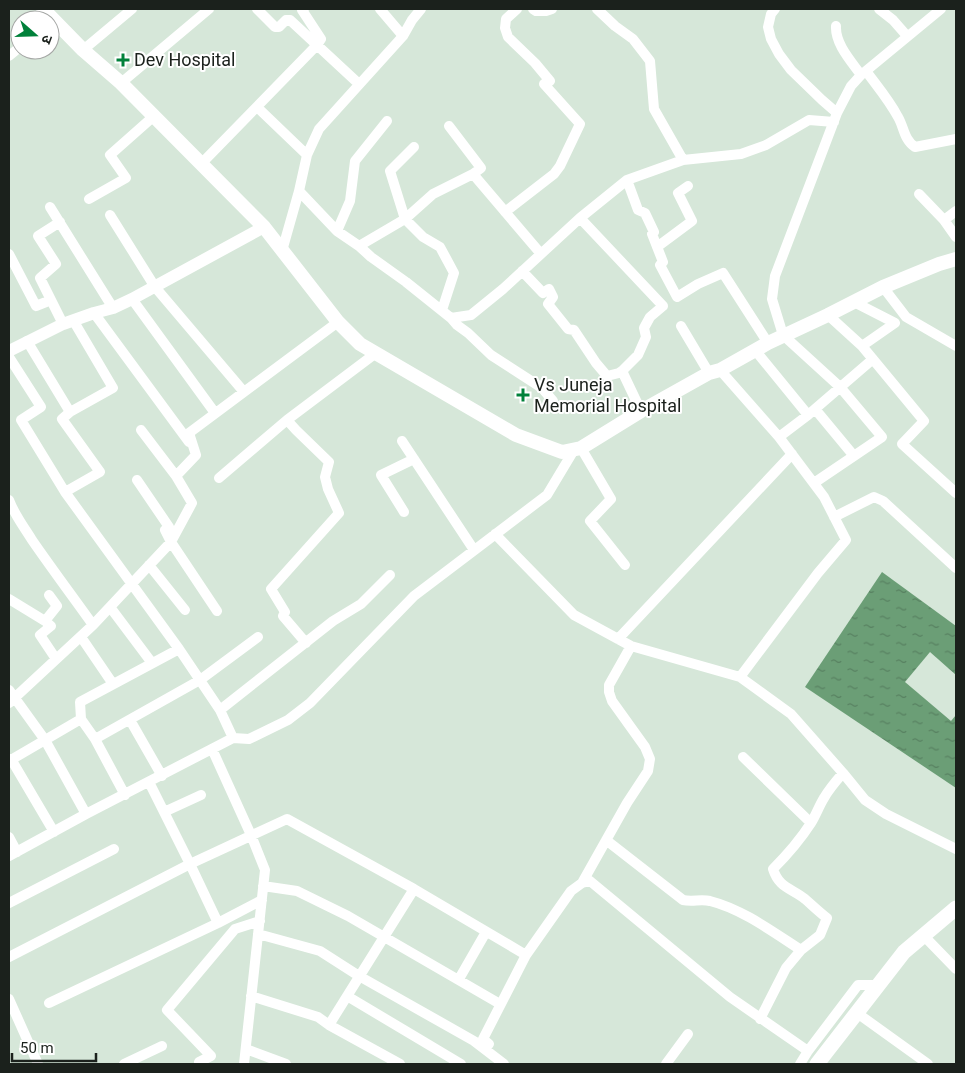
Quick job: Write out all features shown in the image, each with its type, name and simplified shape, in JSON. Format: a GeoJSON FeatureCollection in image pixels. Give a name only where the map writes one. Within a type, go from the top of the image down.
{"type":"FeatureCollection","features":[{"type":"Feature","properties":{"kind":"main road"},"geometry":{"type":"LineString","coordinates":[[60,26],[83,50],[122,84],[264,227],[338,322],[360,344],[516,435],[562,452],[578,449],[641,411],[783,335],[828,316],[883,287],[956,259]]}},
{"type":"Feature","properties":{"kind":"main road"},"geometry":{"type":"LineString","coordinates":[[817,1064],[904,952],[956,908]]}},
{"type":"Feature","properties":{"kind":"street"},"geometry":{"type":"LineString","coordinates":[[83,50],[132,9]]}},
{"type":"Feature","properties":{"kind":"street"},"geometry":{"type":"LineString","coordinates":[[122,84],[209,9]]}},
{"type":"Feature","properties":{"kind":"street"},"geometry":{"type":"LineString","coordinates":[[257,9],[275,27],[279,27],[286,20],[290,20],[359,84]]}},
{"type":"Feature","properties":{"kind":"street"},"geometry":{"type":"LineString","coordinates":[[201,164],[321,39],[302,10],[304,9]]}},
{"type":"Feature","properties":{"kind":"street"},"geometry":{"type":"LineString","coordinates":[[380,9],[403,36]]}},
{"type":"Feature","properties":{"kind":"street"},"geometry":{"type":"LineString","coordinates":[[282,251],[307,155],[319,129],[403,36],[421,9]]}},
{"type":"Feature","properties":{"kind":"street"},"geometry":{"type":"LineString","coordinates":[[505,212],[548,179],[560,166],[580,124],[544,84],[550,80],[508,37],[505,28],[506,19],[517,9]]}},
{"type":"Feature","properties":{"kind":"street"},"geometry":{"type":"LineString","coordinates":[[533,9],[536,12],[552,9]]}},
{"type":"Feature","properties":{"kind":"street"},"geometry":{"type":"LineString","coordinates":[[597,9],[615,26],[633,39],[650,61],[654,109],[683,160]]}},
{"type":"Feature","properties":{"kind":"street"},"geometry":{"type":"LineString","coordinates":[[775,9],[771,14],[768,27],[771,39],[779,54],[791,70],[822,100],[835,117]]}},
{"type":"Feature","properties":{"kind":"street"},"geometry":{"type":"LineString","coordinates":[[879,9],[893,20],[907,36]]}},
{"type":"Feature","properties":{"kind":"street"},"geometry":{"type":"LineString","coordinates":[[814,483],[882,437],[840,387],[783,335],[772,299],[775,276],[835,117],[851,86],[907,36],[941,9]]}},
{"type":"Feature","properties":{"kind":"street"},"geometry":{"type":"LineString","coordinates":[[836,26],[836,32],[842,48],[898,117],[910,144],[915,147],[956,139]]}},
{"type":"Feature","properties":{"kind":"street"},"geometry":{"type":"LineString","coordinates":[[257,107],[307,155]]}},
{"type":"Feature","properties":{"kind":"street"},"geometry":{"type":"LineString","coordinates":[[89,199],[126,178],[110,155],[154,116]]}},
{"type":"Feature","properties":{"kind":"street"},"geometry":{"type":"LineString","coordinates":[[451,318],[471,315],[503,289],[580,218],[627,180],[683,160],[741,154],[766,145],[809,120],[835,117]]}},
{"type":"Feature","properties":{"kind":"street"},"geometry":{"type":"LineString","coordinates":[[337,231],[350,201],[355,161],[387,121]]}},
{"type":"Feature","properties":{"kind":"street"},"geometry":{"type":"LineString","coordinates":[[359,246],[405,219],[433,194],[481,168],[450,126]]}},
{"type":"Feature","properties":{"kind":"street"},"geometry":{"type":"LineString","coordinates":[[414,147],[390,171],[405,219],[424,237],[440,247],[454,273],[442,310]]}},
{"type":"Feature","properties":{"kind":"street"},"geometry":{"type":"LineString","coordinates":[[473,174],[541,254]]}},
{"type":"Feature","properties":{"kind":"street"},"geometry":{"type":"LineString","coordinates":[[627,180],[638,210],[645,213],[654,232],[652,234],[664,262],[660,265],[677,296],[723,273],[768,343]]}},
{"type":"Feature","properties":{"kind":"street"},"geometry":{"type":"LineString","coordinates":[[657,247],[692,221],[678,193],[688,186]]}},
{"type":"Feature","properties":{"kind":"street"},"geometry":{"type":"LineString","coordinates":[[299,191],[337,231],[442,310],[451,318],[456,326],[468,333],[491,355],[542,388],[553,400]]}},
{"type":"Feature","properties":{"kind":"street"},"geometry":{"type":"LineString","coordinates":[[919,194],[944,220],[956,237]]}},
{"type":"Feature","properties":{"kind":"street"},"geometry":{"type":"LineString","coordinates":[[50,207],[113,308]]}},
{"type":"Feature","properties":{"kind":"street"},"geometry":{"type":"LineString","coordinates":[[944,220],[956,211]]}},
{"type":"Feature","properties":{"kind":"street"},"geometry":{"type":"LineString","coordinates":[[110,215],[154,287],[244,392]]}},
{"type":"Feature","properties":{"kind":"street"},"geometry":{"type":"LineString","coordinates":[[522,271],[543,293],[549,289],[553,297],[548,304],[568,329],[574,330],[607,376],[622,371],[638,356],[646,337],[644,328],[650,317],[663,306],[580,218]]}},
{"type":"Feature","properties":{"kind":"street"},"geometry":{"type":"LineString","coordinates":[[60,222],[38,236],[56,264],[40,278],[51,300],[112,388],[62,418],[100,472],[65,492]]}},
{"type":"Feature","properties":{"kind":"street"},"geometry":{"type":"LineString","coordinates":[[9,351],[68,322],[94,312],[113,308],[132,299],[264,227]]}},
{"type":"Feature","properties":{"kind":"street"},"geometry":{"type":"LineString","coordinates":[[9,254],[36,306],[51,300]]}},
{"type":"Feature","properties":{"kind":"street"},"geometry":{"type":"LineString","coordinates":[[883,287],[906,317],[956,346]]}},
{"type":"Feature","properties":{"kind":"street"},"geometry":{"type":"LineString","coordinates":[[132,299],[216,413]]}},
{"type":"Feature","properties":{"kind":"street"},"geometry":{"type":"LineString","coordinates":[[854,302],[895,323],[862,346]]}},
{"type":"Feature","properties":{"kind":"street"},"geometry":{"type":"LineString","coordinates":[[94,312],[194,449]]}},
{"type":"Feature","properties":{"kind":"street"},"geometry":{"type":"LineString","coordinates":[[828,316],[862,346],[924,421],[902,444],[956,493]]}},
{"type":"Feature","properties":{"kind":"street"},"geometry":{"type":"LineString","coordinates":[[176,476],[196,455],[189,433],[338,322]]}},
{"type":"Feature","properties":{"kind":"street"},"geometry":{"type":"LineString","coordinates":[[681,326],[715,371],[779,437],[824,496],[846,540],[818,573],[740,677]]}},
{"type":"Feature","properties":{"kind":"street"},"geometry":{"type":"LineString","coordinates":[[27,341],[70,412]]}},
{"type":"Feature","properties":{"kind":"street"},"geometry":{"type":"LineString","coordinates":[[755,350],[854,456]]}},
{"type":"Feature","properties":{"kind":"street"},"geometry":{"type":"LineString","coordinates":[[219,478],[287,420],[376,353]]}},
{"type":"Feature","properties":{"kind":"street"},"geometry":{"type":"LineString","coordinates":[[9,357],[41,407],[21,420],[65,492],[200,680],[220,710],[233,738]]}},
{"type":"Feature","properties":{"kind":"street"},"geometry":{"type":"LineString","coordinates":[[779,437],[812,412],[873,359]]}},
{"type":"Feature","properties":{"kind":"street"},"geometry":{"type":"LineString","coordinates":[[622,371],[641,411]]}},
{"type":"Feature","properties":{"kind":"street"},"geometry":{"type":"LineString","coordinates":[[287,420],[329,462],[325,477],[339,513],[272,589],[285,612],[283,616],[306,643]]}},
{"type":"Feature","properties":{"kind":"street"},"geometry":{"type":"LineString","coordinates":[[86,814],[45,740],[11,697],[81,637],[132,584],[171,542],[192,503],[176,476],[141,430]]}},
{"type":"Feature","properties":{"kind":"street"},"geometry":{"type":"LineString","coordinates":[[402,441],[474,550]]}},
{"type":"Feature","properties":{"kind":"street"},"geometry":{"type":"LineString","coordinates":[[9,837],[13,854],[233,738],[249,738],[288,720],[310,703],[414,596],[547,495],[578,449],[611,499],[590,521],[625,565]]}},
{"type":"Feature","properties":{"kind":"street"},"geometry":{"type":"LineString","coordinates":[[618,639],[792,454]]}},
{"type":"Feature","properties":{"kind":"street"},"geometry":{"type":"LineString","coordinates":[[404,512],[382,475],[414,460]]}},
{"type":"Feature","properties":{"kind":"street"},"geometry":{"type":"LineString","coordinates":[[137,480],[169,527],[165,530],[171,542],[217,611]]}},
{"type":"Feature","properties":{"kind":"street"},"geometry":{"type":"LineString","coordinates":[[834,517],[874,497],[883,501],[956,568]]}},
{"type":"Feature","properties":{"kind":"street"},"geometry":{"type":"LineString","coordinates":[[9,500],[35,544],[93,625]]}},
{"type":"Feature","properties":{"kind":"street"},"geometry":{"type":"LineString","coordinates":[[495,534],[574,614],[631,646],[740,677],[791,714],[865,800],[886,814],[956,849]]}},
{"type":"Feature","properties":{"kind":"street"},"geometry":{"type":"LineString","coordinates":[[149,564],[185,610]]}},
{"type":"Feature","properties":{"kind":"street"},"geometry":{"type":"LineString","coordinates":[[220,710],[333,621],[361,604],[390,575]]}},
{"type":"Feature","properties":{"kind":"street"},"geometry":{"type":"LineString","coordinates":[[45,621],[57,606],[49,595]]}},
{"type":"Feature","properties":{"kind":"street"},"geometry":{"type":"LineString","coordinates":[[9,599],[50,626],[40,635],[56,659]]}},
{"type":"Feature","properties":{"kind":"street"},"geometry":{"type":"LineString","coordinates":[[110,607],[152,663]]}},
{"type":"Feature","properties":{"kind":"street"},"geometry":{"type":"LineString","coordinates":[[81,637],[113,684]]}},
{"type":"Feature","properties":{"kind":"street"},"geometry":{"type":"LineString","coordinates":[[95,739],[200,680],[258,637]]}},
{"type":"Feature","properties":{"kind":"street"},"geometry":{"type":"LineString","coordinates":[[582,883],[627,803],[648,771],[650,759],[645,747],[612,701],[609,692],[609,685],[631,646]]}},
{"type":"Feature","properties":{"kind":"street"},"geometry":{"type":"LineString","coordinates":[[125,795],[95,739],[81,719],[80,702],[179,649]]}},
{"type":"Feature","properties":{"kind":"street"},"geometry":{"type":"LineString","coordinates":[[54,832],[10,760],[81,719]]}},
{"type":"Feature","properties":{"kind":"street"},"geometry":{"type":"LineString","coordinates":[[130,720],[162,776]]}},
{"type":"Feature","properties":{"kind":"street"},"geometry":{"type":"LineString","coordinates":[[212,749],[265,870],[244,1064]]}},
{"type":"Feature","properties":{"kind":"street"},"geometry":{"type":"LineString","coordinates":[[743,758],[811,823]]}},
{"type":"Feature","properties":{"kind":"street"},"geometry":{"type":"LineString","coordinates":[[760,1019],[786,968],[801,950],[820,935],[827,918],[803,898],[786,888],[776,878],[773,869],[811,823],[823,799],[843,773]]}},
{"type":"Feature","properties":{"kind":"street"},"geometry":{"type":"LineString","coordinates":[[149,782],[218,923]]}},
{"type":"Feature","properties":{"kind":"street"},"geometry":{"type":"LineString","coordinates":[[164,812],[201,795]]}},
{"type":"Feature","properties":{"kind":"street"},"geometry":{"type":"LineString","coordinates":[[9,957],[190,864],[288,819],[414,889],[526,955]]}},
{"type":"Feature","properties":{"kind":"street"},"geometry":{"type":"LineString","coordinates":[[606,840],[683,900],[691,902],[700,900],[710,901],[732,909],[801,950]]}},
{"type":"Feature","properties":{"kind":"street"},"geometry":{"type":"LineString","coordinates":[[9,903],[114,849]]}},
{"type":"Feature","properties":{"kind":"street"},"geometry":{"type":"LineString","coordinates":[[485,1049],[489,1044],[483,1039],[526,955],[571,891],[582,883],[590,881],[730,997],[808,1051]]}},
{"type":"Feature","properties":{"kind":"street"},"geometry":{"type":"LineString","coordinates":[[263,886],[297,891],[348,916],[500,1004]]}},
{"type":"Feature","properties":{"kind":"street"},"geometry":{"type":"LineString","coordinates":[[329,1025],[414,889]]}},
{"type":"Feature","properties":{"kind":"street"},"geometry":{"type":"LineString","coordinates":[[49,1003],[218,923],[262,900]]}},
{"type":"Feature","properties":{"kind":"street"},"geometry":{"type":"LineString","coordinates":[[200,1064],[199,1062],[211,1056],[167,1010],[235,929],[260,921]]}},
{"type":"Feature","properties":{"kind":"street"},"geometry":{"type":"LineString","coordinates":[[459,979],[486,932]]}},
{"type":"Feature","properties":{"kind":"street"},"geometry":{"type":"LineString","coordinates":[[258,934],[320,951],[359,976],[474,1041],[504,1064]]}},
{"type":"Feature","properties":{"kind":"street"},"geometry":{"type":"LineString","coordinates":[[924,936],[956,969]]}},
{"type":"Feature","properties":{"kind":"street"},"geometry":{"type":"LineString","coordinates":[[800,1064],[858,985],[879,985]]}},
{"type":"Feature","properties":{"kind":"street"},"geometry":{"type":"LineString","coordinates":[[252,996],[318,1017],[400,1064]]}},
{"type":"Feature","properties":{"kind":"street"},"geometry":{"type":"LineString","coordinates":[[347,996],[461,1064]]}},
{"type":"Feature","properties":{"kind":"street"},"geometry":{"type":"LineString","coordinates":[[9,999],[38,1064]]}},
{"type":"Feature","properties":{"kind":"street"},"geometry":{"type":"LineString","coordinates":[[857,1012],[928,1064]]}},
{"type":"Feature","properties":{"kind":"street"},"geometry":{"type":"LineString","coordinates":[[666,1064],[688,1034]]}},
{"type":"Feature","properties":{"kind":"street"},"geometry":{"type":"LineString","coordinates":[[124,1064],[162,1046]]}},
{"type":"Feature","properties":{"kind":"street"},"geometry":{"type":"LineString","coordinates":[[246,1049],[286,1064]]}},
{"type":"Feature","properties":{"kind":"water"},"geometry":{"type":"Polygon","coordinates":[[[882,572],[956,626],[956,788],[805,687],[882,572]]]}},
{"type":"Feature","properties":{"kind":"pier"},"geometry":{"type":"Polygon","coordinates":[[[930,652],[956,675],[956,715],[951,721],[905,682],[930,652]]]}},
{"type":"Feature","properties":{"kind":"place","name":"Dev Hospital"},"geometry":{"type":"Point","coordinates":[123,60]}},
{"type":"Feature","properties":{"kind":"place","name":"Vs Juneja Memorial Hospital"},"geometry":{"type":"Point","coordinates":[523,395]}}]}
